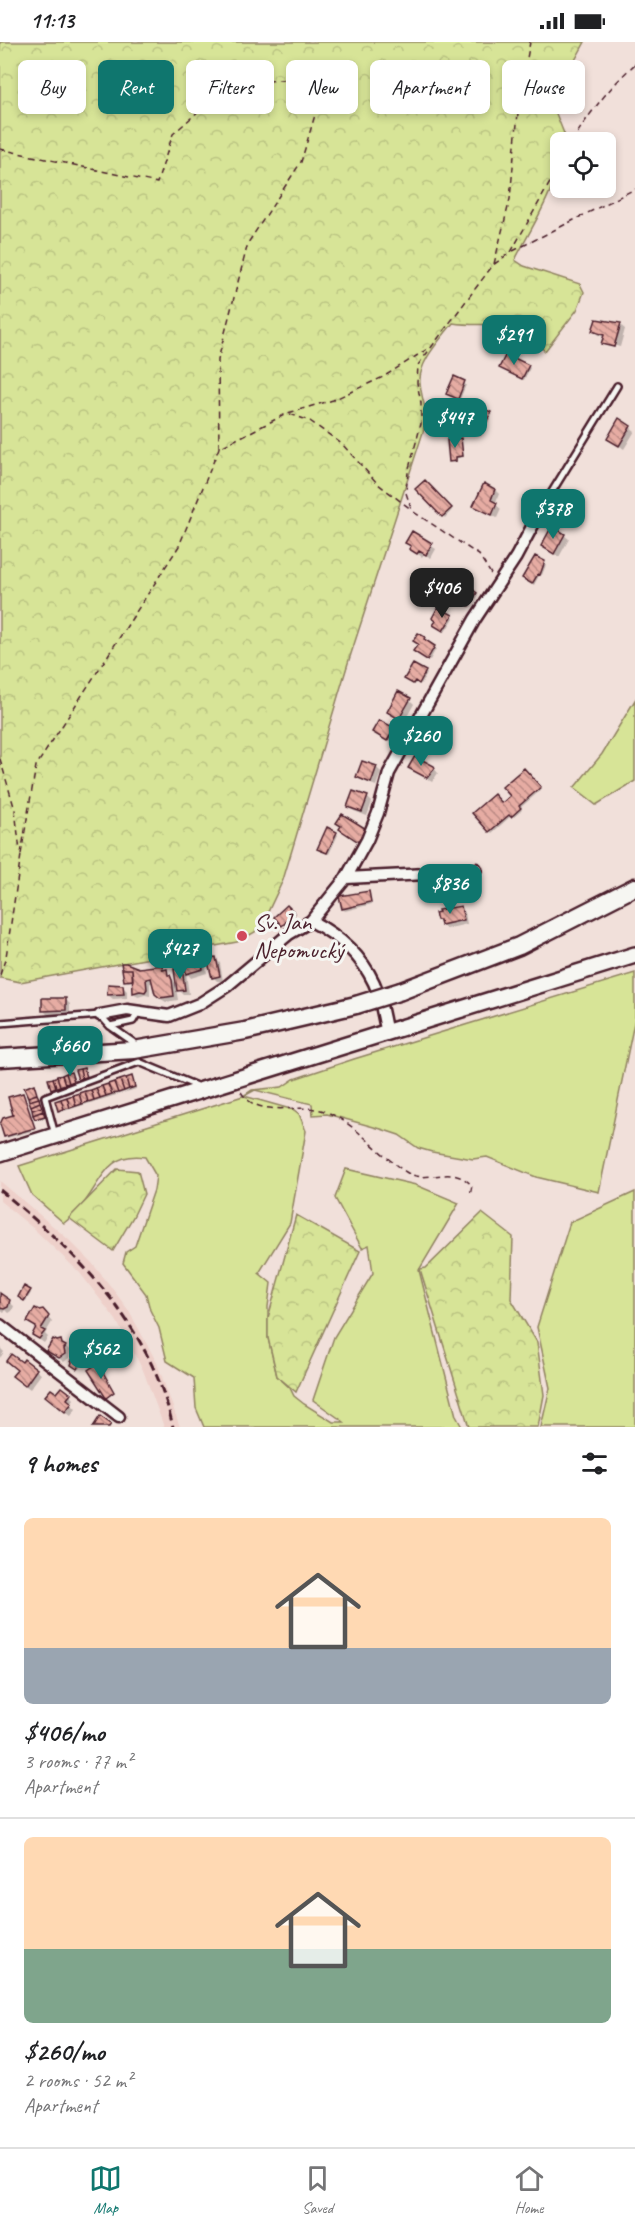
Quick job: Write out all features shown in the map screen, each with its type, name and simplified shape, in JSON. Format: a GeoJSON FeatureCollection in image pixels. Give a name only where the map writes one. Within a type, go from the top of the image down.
{"type":"FeatureCollection","features":[{"type":"Feature","properties":{"kind":"main road"},"geometry":{"type":"LineString","coordinates":[[0,1058],[134,1050],[245,1031],[356,1005],[401,991],[519,946],[635,887]]}},
{"type":"Feature","properties":{"kind":"main road"},"geometry":{"type":"LineString","coordinates":[[0,1049],[189,1040]]}},
{"type":"Feature","properties":{"kind":"street"},"geometry":{"type":"LineString","coordinates":[[100,1015],[127,1010],[169,1016],[199,1004],[227,986],[289,934],[312,921],[346,878],[367,840],[378,813],[389,773],[475,619],[516,557],[542,508]]}},
{"type":"Feature","properties":{"kind":"street"},"geometry":{"type":"LineString","coordinates":[[346,878],[466,873],[476,868]]}},
{"type":"Feature","properties":{"kind":"street"},"geometry":{"type":"LineString","coordinates":[[312,921],[334,933],[351,949],[374,983],[387,1033]]}},
{"type":"Feature","properties":{"kind":"street"},"geometry":{"type":"LineString","coordinates":[[0,1153],[635,955]]}},
{"type":"Feature","properties":{"kind":"street"},"geometry":{"type":"LineString","coordinates":[[0,1325],[119,1417]]}},
{"type":"Feature","properties":{"kind":"lane"},"geometry":{"type":"LineString","coordinates":[[542,508],[617,387]]}},
{"type":"Feature","properties":{"kind":"lane"},"geometry":{"type":"LineString","coordinates":[[110,1026],[133,1021],[139,1012]]}},
{"type":"Feature","properties":{"kind":"lane"},"geometry":{"type":"LineString","coordinates":[[0,1023],[1,1021],[100,1015],[110,1026],[133,1042]]}},
{"type":"Feature","properties":{"kind":"lane"},"geometry":{"type":"LineString","coordinates":[[56,1136],[45,1097],[139,1062],[206,1090]]}},
{"type":"Feature","properties":{"kind":"path"},"geometry":{"type":"LineString","coordinates":[[494,265],[510,199],[519,102],[530,42]]}},
{"type":"Feature","properties":{"kind":"path"},"geometry":{"type":"LineString","coordinates":[[579,132],[612,86],[635,64]]}},
{"type":"Feature","properties":{"kind":"path"},"geometry":{"type":"LineString","coordinates":[[0,149],[157,183],[174,134],[228,85],[290,79],[312,92],[315,115],[301,162],[248,243],[218,360],[219,448],[179,546],[36,766],[6,957],[0,975]]}},
{"type":"Feature","properties":{"kind":"path"},"geometry":{"type":"LineString","coordinates":[[511,252],[550,183]]}},
{"type":"Feature","properties":{"kind":"path"},"geometry":{"type":"LineString","coordinates":[[412,511],[406,493],[408,472],[421,424],[421,403],[417,383],[418,365],[429,348],[494,265],[511,252],[635,189]]}},
{"type":"Feature","properties":{"kind":"path"},"geometry":{"type":"LineString","coordinates":[[219,448],[288,414],[343,396],[383,377],[429,348]]}},
{"type":"Feature","properties":{"kind":"path"},"geometry":{"type":"LineString","coordinates":[[288,414],[310,421],[342,444],[378,484],[412,511],[479,555],[497,585]]}},
{"type":"Feature","properties":{"kind":"path"},"geometry":{"type":"LineString","coordinates":[[0,759],[15,810],[21,854]]}},
{"type":"Feature","properties":{"kind":"path"},"geometry":{"type":"LineString","coordinates":[[235,1081],[246,1099],[255,1105],[323,1110],[342,1121],[407,1173],[424,1177],[460,1176],[472,1185],[470,1196]]}},
{"type":"Feature","properties":{"kind":"shaded area"},"geometry":{"type":"Polygon","coordinates":[[[0,1181],[68,1239],[92,1263],[129,1311],[157,1363],[180,1427],[164,1427],[143,1370],[116,1320],[80,1273],[34,1229],[0,1201],[0,1181]]]}},
{"type":"Feature","properties":{"kind":"green space"},"geometry":{"type":"Polygon","coordinates":[[[0,42],[585,42],[575,60],[502,60],[502,114],[556,114],[563,132],[550,132],[550,190],[515,260],[524,266],[580,284],[584,292],[577,310],[545,351],[510,327],[453,323],[426,359],[420,375],[420,383],[427,420],[348,663],[283,880],[266,916],[255,932],[237,942],[20,982],[0,978],[0,42]]]}},
{"type":"Feature","properties":{"kind":"green space"},"geometry":{"type":"Polygon","coordinates":[[[635,700],[635,781],[596,805],[574,788],[602,754],[635,700]]]}},
{"type":"Feature","properties":{"kind":"green space"},"geometry":{"type":"Polygon","coordinates":[[[635,973],[635,1018],[599,1192],[536,1177],[487,1157],[473,1159],[418,1148],[399,1135],[381,1129],[327,1114],[313,1115],[312,1104],[255,1090],[244,1096],[294,1110],[299,1114],[306,1131],[290,1223],[259,1273],[271,1283],[268,1338],[277,1376],[304,1404],[333,1422],[344,1422],[313,1400],[334,1337],[373,1273],[369,1245],[362,1248],[335,1198],[346,1169],[416,1185],[459,1203],[419,1270],[456,1416],[462,1427],[204,1427],[196,1408],[194,1378],[167,1361],[159,1328],[150,1310],[146,1294],[123,1263],[126,1252],[135,1246],[154,1190],[156,1176],[145,1157],[120,1159],[112,1165],[86,1201],[64,1223],[32,1195],[19,1166],[243,1096],[252,1090],[282,1087],[294,1079],[354,1059],[635,973]]]}},
{"type":"Feature","properties":{"kind":"green space"},"geometry":{"type":"Polygon","coordinates":[[[117,1169],[138,1171],[144,1194],[113,1251],[69,1218],[117,1169]]]}},
{"type":"Feature","properties":{"kind":"green space"},"geometry":{"type":"Polygon","coordinates":[[[635,1192],[635,1427],[541,1427],[550,1388],[537,1327],[570,1222],[635,1192]]]}},
{"type":"Feature","properties":{"kind":"green space"},"geometry":{"type":"Polygon","coordinates":[[[482,1213],[513,1237],[511,1299],[537,1342],[544,1395],[538,1427],[469,1427],[420,1269],[426,1268],[482,1213]]]}},
{"type":"Feature","properties":{"kind":"green space"},"geometry":{"type":"Polygon","coordinates":[[[296,1215],[360,1251],[296,1392],[277,1376],[268,1338],[268,1318],[296,1215]]]}},
{"type":"Feature","properties":{"kind":"building"},"geometry":{"type":"Polygon","coordinates":[[[596,319],[621,323],[614,347],[601,344],[604,335],[592,331],[596,319]]]}},
{"type":"Feature","properties":{"kind":"building"},"geometry":{"type":"Polygon","coordinates":[[[506,354],[529,365],[522,379],[499,368],[506,354]]]}},
{"type":"Feature","properties":{"kind":"building"},"geometry":{"type":"Polygon","coordinates":[[[454,376],[465,381],[458,399],[446,394],[454,376]]]}},
{"type":"Feature","properties":{"kind":"building"},"geometry":{"type":"Polygon","coordinates":[[[478,406],[491,412],[480,435],[467,428],[478,406]]]}},
{"type":"Feature","properties":{"kind":"building"},"geometry":{"type":"Polygon","coordinates":[[[619,418],[631,426],[619,446],[607,439],[619,418]]]}},
{"type":"Feature","properties":{"kind":"building"},"geometry":{"type":"Polygon","coordinates":[[[461,438],[463,456],[456,457],[456,461],[449,462],[447,440],[461,438]]]}},
{"type":"Feature","properties":{"kind":"building"},"geometry":{"type":"Polygon","coordinates":[[[425,480],[452,508],[442,517],[415,489],[425,480]]]}},
{"type":"Feature","properties":{"kind":"building"},"geometry":{"type":"Polygon","coordinates":[[[484,483],[495,489],[491,500],[497,503],[492,515],[473,506],[484,483]]]}},
{"type":"Feature","properties":{"kind":"building"},"geometry":{"type":"Polygon","coordinates":[[[552,526],[565,534],[554,554],[541,546],[552,526]]]}},
{"type":"Feature","properties":{"kind":"building"},"geometry":{"type":"Polygon","coordinates":[[[412,531],[432,543],[426,555],[419,551],[417,554],[409,549],[411,546],[405,543],[412,531]]]}},
{"type":"Feature","properties":{"kind":"building"},"geometry":{"type":"Polygon","coordinates":[[[535,556],[545,561],[540,575],[538,574],[532,584],[522,578],[535,556]]]}},
{"type":"Feature","properties":{"kind":"building"},"geometry":{"type":"Polygon","coordinates":[[[467,585],[477,593],[469,606],[458,600],[467,585]]]}},
{"type":"Feature","properties":{"kind":"building"},"geometry":{"type":"Polygon","coordinates":[[[438,607],[453,615],[443,631],[433,625],[436,621],[432,618],[438,607]]]}},
{"type":"Feature","properties":{"kind":"building"},"geometry":{"type":"Polygon","coordinates":[[[418,633],[435,646],[427,660],[413,651],[418,644],[413,641],[418,633]]]}},
{"type":"Feature","properties":{"kind":"building"},"geometry":{"type":"Polygon","coordinates":[[[413,664],[426,671],[419,684],[415,681],[413,684],[404,679],[413,664]]]}},
{"type":"Feature","properties":{"kind":"building"},"geometry":{"type":"Polygon","coordinates":[[[398,691],[411,698],[399,719],[387,712],[398,691]]]}},
{"type":"Feature","properties":{"kind":"building"},"geometry":{"type":"Polygon","coordinates":[[[436,718],[445,723],[438,737],[428,731],[436,718]]]}},
{"type":"Feature","properties":{"kind":"building"},"geometry":{"type":"Polygon","coordinates":[[[379,720],[395,728],[387,741],[372,732],[379,720]]]}},
{"type":"Feature","properties":{"kind":"building"},"geometry":{"type":"Polygon","coordinates":[[[415,756],[434,766],[435,768],[427,778],[408,768],[415,756]]]}},
{"type":"Feature","properties":{"kind":"building"},"geometry":{"type":"Polygon","coordinates":[[[362,761],[377,766],[371,783],[356,777],[362,761]]]}},
{"type":"Feature","properties":{"kind":"building"},"geometry":{"type":"Polygon","coordinates":[[[524,768],[541,787],[519,806],[521,808],[511,817],[509,815],[489,832],[472,813],[494,794],[502,803],[510,796],[502,787],[524,768]]]}},
{"type":"Feature","properties":{"kind":"building"},"geometry":{"type":"Polygon","coordinates":[[[353,791],[368,796],[362,812],[347,807],[353,791]]]}},
{"type":"Feature","properties":{"kind":"building"},"geometry":{"type":"Polygon","coordinates":[[[342,814],[368,830],[360,843],[339,829],[341,826],[336,823],[342,814]]]}},
{"type":"Feature","properties":{"kind":"building"},"geometry":{"type":"Polygon","coordinates":[[[327,827],[337,832],[327,853],[317,849],[327,827]]]}},
{"type":"Feature","properties":{"kind":"building"},"geometry":{"type":"Polygon","coordinates":[[[369,891],[371,902],[342,909],[339,896],[369,891]]]}},
{"type":"Feature","properties":{"kind":"building"},"geometry":{"type":"Polygon","coordinates":[[[287,905],[295,913],[282,926],[274,917],[287,905]]]}},
{"type":"Feature","properties":{"kind":"building"},"geometry":{"type":"Polygon","coordinates":[[[461,906],[464,920],[441,925],[440,920],[437,920],[435,913],[439,912],[438,910],[461,906]]]}},
{"type":"Feature","properties":{"kind":"building"},"geometry":{"type":"Polygon","coordinates":[[[200,951],[203,969],[186,974],[183,952],[200,951]]]}},
{"type":"Feature","properties":{"kind":"building"},"geometry":{"type":"Polygon","coordinates":[[[216,957],[220,976],[212,978],[207,958],[216,957]]]}},
{"type":"Feature","properties":{"kind":"building"},"geometry":{"type":"Polygon","coordinates":[[[121,963],[139,968],[162,965],[163,970],[167,969],[172,980],[174,996],[160,998],[155,994],[151,978],[146,979],[145,992],[133,993],[132,969],[122,969],[121,963]]]}},
{"type":"Feature","properties":{"kind":"building"},"geometry":{"type":"Polygon","coordinates":[[[182,968],[185,990],[177,991],[174,969],[182,968]]]}},
{"type":"Feature","properties":{"kind":"building"},"geometry":{"type":"Polygon","coordinates":[[[122,969],[132,969],[133,980],[124,981],[122,969]]]}},
{"type":"Feature","properties":{"kind":"building"},"geometry":{"type":"Polygon","coordinates":[[[108,984],[123,985],[124,994],[107,995],[108,984]]]}},
{"type":"Feature","properties":{"kind":"building"},"geometry":{"type":"Polygon","coordinates":[[[42,998],[66,998],[66,1010],[42,1011],[42,998]]]}},
{"type":"Feature","properties":{"kind":"building"},"geometry":{"type":"Polygon","coordinates":[[[84,1068],[87,1077],[82,1078],[80,1069],[84,1068]]]}},
{"type":"Feature","properties":{"kind":"building"},"geometry":{"type":"Polygon","coordinates":[[[80,1069],[82,1078],[78,1080],[75,1070],[80,1069]]]}},
{"type":"Feature","properties":{"kind":"building"},"geometry":{"type":"Polygon","coordinates":[[[71,1072],[74,1081],[69,1083],[66,1073],[71,1072]]]}},
{"type":"Feature","properties":{"kind":"building"},"geometry":{"type":"Polygon","coordinates":[[[66,1073],[69,1083],[65,1084],[62,1075],[66,1073]]]}},
{"type":"Feature","properties":{"kind":"building"},"geometry":{"type":"Polygon","coordinates":[[[62,1075],[65,1084],[60,1086],[57,1076],[62,1075]]]}},
{"type":"Feature","properties":{"kind":"building"},"geometry":{"type":"Polygon","coordinates":[[[57,1076],[60,1086],[56,1087],[53,1078],[57,1076]]]}},
{"type":"Feature","properties":{"kind":"building"},"geometry":{"type":"Polygon","coordinates":[[[132,1076],[135,1087],[129,1089],[126,1078],[132,1076]]]}},
{"type":"Feature","properties":{"kind":"building"},"geometry":{"type":"Polygon","coordinates":[[[53,1078],[56,1087],[51,1089],[48,1079],[53,1078]]]}},
{"type":"Feature","properties":{"kind":"building"},"geometry":{"type":"Polygon","coordinates":[[[126,1078],[129,1089],[124,1091],[120,1080],[126,1078]]]}},
{"type":"Feature","properties":{"kind":"building"},"geometry":{"type":"Polygon","coordinates":[[[120,1080],[124,1091],[118,1093],[114,1082],[120,1080]]]}},
{"type":"Feature","properties":{"kind":"building"},"geometry":{"type":"Polygon","coordinates":[[[114,1082],[118,1093],[112,1094],[108,1084],[114,1082]]]}},
{"type":"Feature","properties":{"kind":"building"},"geometry":{"type":"Polygon","coordinates":[[[34,1084],[37,1094],[28,1097],[24,1088],[34,1084]]]}},
{"type":"Feature","properties":{"kind":"building"},"geometry":{"type":"Polygon","coordinates":[[[108,1084],[112,1094],[106,1096],[102,1086],[108,1084]]]}},
{"type":"Feature","properties":{"kind":"building"},"geometry":{"type":"Polygon","coordinates":[[[102,1086],[106,1096],[100,1098],[96,1088],[102,1086]]]}},
{"type":"Feature","properties":{"kind":"building"},"geometry":{"type":"Polygon","coordinates":[[[96,1088],[100,1098],[94,1100],[91,1090],[96,1088]]]}},
{"type":"Feature","properties":{"kind":"building"},"geometry":{"type":"Polygon","coordinates":[[[91,1090],[94,1100],[88,1102],[85,1091],[91,1090]]]}},
{"type":"Feature","properties":{"kind":"building"},"geometry":{"type":"Polygon","coordinates":[[[85,1091],[88,1102],[82,1104],[79,1093],[85,1091]]]}},
{"type":"Feature","properties":{"kind":"building"},"geometry":{"type":"Polygon","coordinates":[[[23,1093],[35,1128],[4,1137],[0,1124],[3,1118],[13,1115],[8,1097],[23,1093]]]}},
{"type":"Feature","properties":{"kind":"building"},"geometry":{"type":"Polygon","coordinates":[[[79,1093],[82,1104],[76,1106],[73,1095],[79,1093]]]}},
{"type":"Feature","properties":{"kind":"building"},"geometry":{"type":"Polygon","coordinates":[[[37,1094],[39,1098],[29,1101],[28,1097],[37,1094]]]}},
{"type":"Feature","properties":{"kind":"building"},"geometry":{"type":"Polygon","coordinates":[[[73,1095],[76,1106],[70,1108],[67,1097],[73,1095]]]}},
{"type":"Feature","properties":{"kind":"building"},"geometry":{"type":"Polygon","coordinates":[[[67,1097],[70,1108],[64,1109],[61,1099],[67,1097]]]}},
{"type":"Feature","properties":{"kind":"building"},"geometry":{"type":"Polygon","coordinates":[[[39,1098],[40,1102],[31,1106],[29,1101],[39,1098]]]}},
{"type":"Feature","properties":{"kind":"building"},"geometry":{"type":"Polygon","coordinates":[[[61,1099],[64,1109],[58,1111],[55,1101],[61,1099]]]}},
{"type":"Feature","properties":{"kind":"building"},"geometry":{"type":"Polygon","coordinates":[[[40,1102],[42,1107],[32,1110],[31,1106],[40,1102]]]}},
{"type":"Feature","properties":{"kind":"building"},"geometry":{"type":"Polygon","coordinates":[[[42,1107],[43,1111],[33,1115],[32,1110],[42,1107]]]}},
{"type":"Feature","properties":{"kind":"building"},"geometry":{"type":"Polygon","coordinates":[[[43,1111],[45,1116],[35,1119],[33,1115],[43,1111]]]}},
{"type":"Feature","properties":{"kind":"building"},"geometry":{"type":"Polygon","coordinates":[[[24,1286],[31,1290],[24,1301],[18,1297],[24,1286]]]}},
{"type":"Feature","properties":{"kind":"building"},"geometry":{"type":"Polygon","coordinates":[[[0,1293],[10,1300],[8,1307],[4,1309],[0,1308],[0,1293]]]}},
{"type":"Feature","properties":{"kind":"building"},"geometry":{"type":"Polygon","coordinates":[[[35,1308],[43,1309],[49,1316],[41,1329],[45,1331],[39,1339],[32,1335],[36,1327],[27,1322],[35,1308]]]}},
{"type":"Feature","properties":{"kind":"building"},"geometry":{"type":"Polygon","coordinates":[[[53,1339],[61,1340],[66,1346],[65,1354],[59,1358],[46,1351],[53,1339]]]}},
{"type":"Feature","properties":{"kind":"building"},"geometry":{"type":"Polygon","coordinates":[[[11,1354],[22,1362],[24,1359],[37,1369],[25,1386],[12,1376],[17,1370],[6,1361],[11,1354]]]}},
{"type":"Feature","properties":{"kind":"building"},"geometry":{"type":"Polygon","coordinates":[[[76,1355],[83,1358],[77,1369],[71,1365],[76,1355]]]}},
{"type":"Feature","properties":{"kind":"building"},"geometry":{"type":"Polygon","coordinates":[[[98,1363],[114,1392],[106,1398],[88,1370],[98,1363]]]}},
{"type":"Feature","properties":{"kind":"building"},"geometry":{"type":"Polygon","coordinates":[[[62,1387],[71,1394],[67,1399],[72,1403],[65,1412],[45,1396],[51,1389],[57,1393],[62,1387]]]}},
{"type":"Feature","properties":{"kind":"building"},"geometry":{"type":"Polygon","coordinates":[[[100,1416],[111,1424],[109,1427],[93,1427],[100,1416]]]}},
{"type":"Feature","properties":{"kind":"railway"},"geometry":{"type":"LineString","coordinates":[[0,1190],[29,1214],[83,1266],[129,1324],[162,1390],[173,1427]]}},
{"type":"Feature","properties":{"kind":"place","name":"Sv. Jan Nepomucký"},"geometry":{"type":"Point","coordinates":[242,936]}}]}
